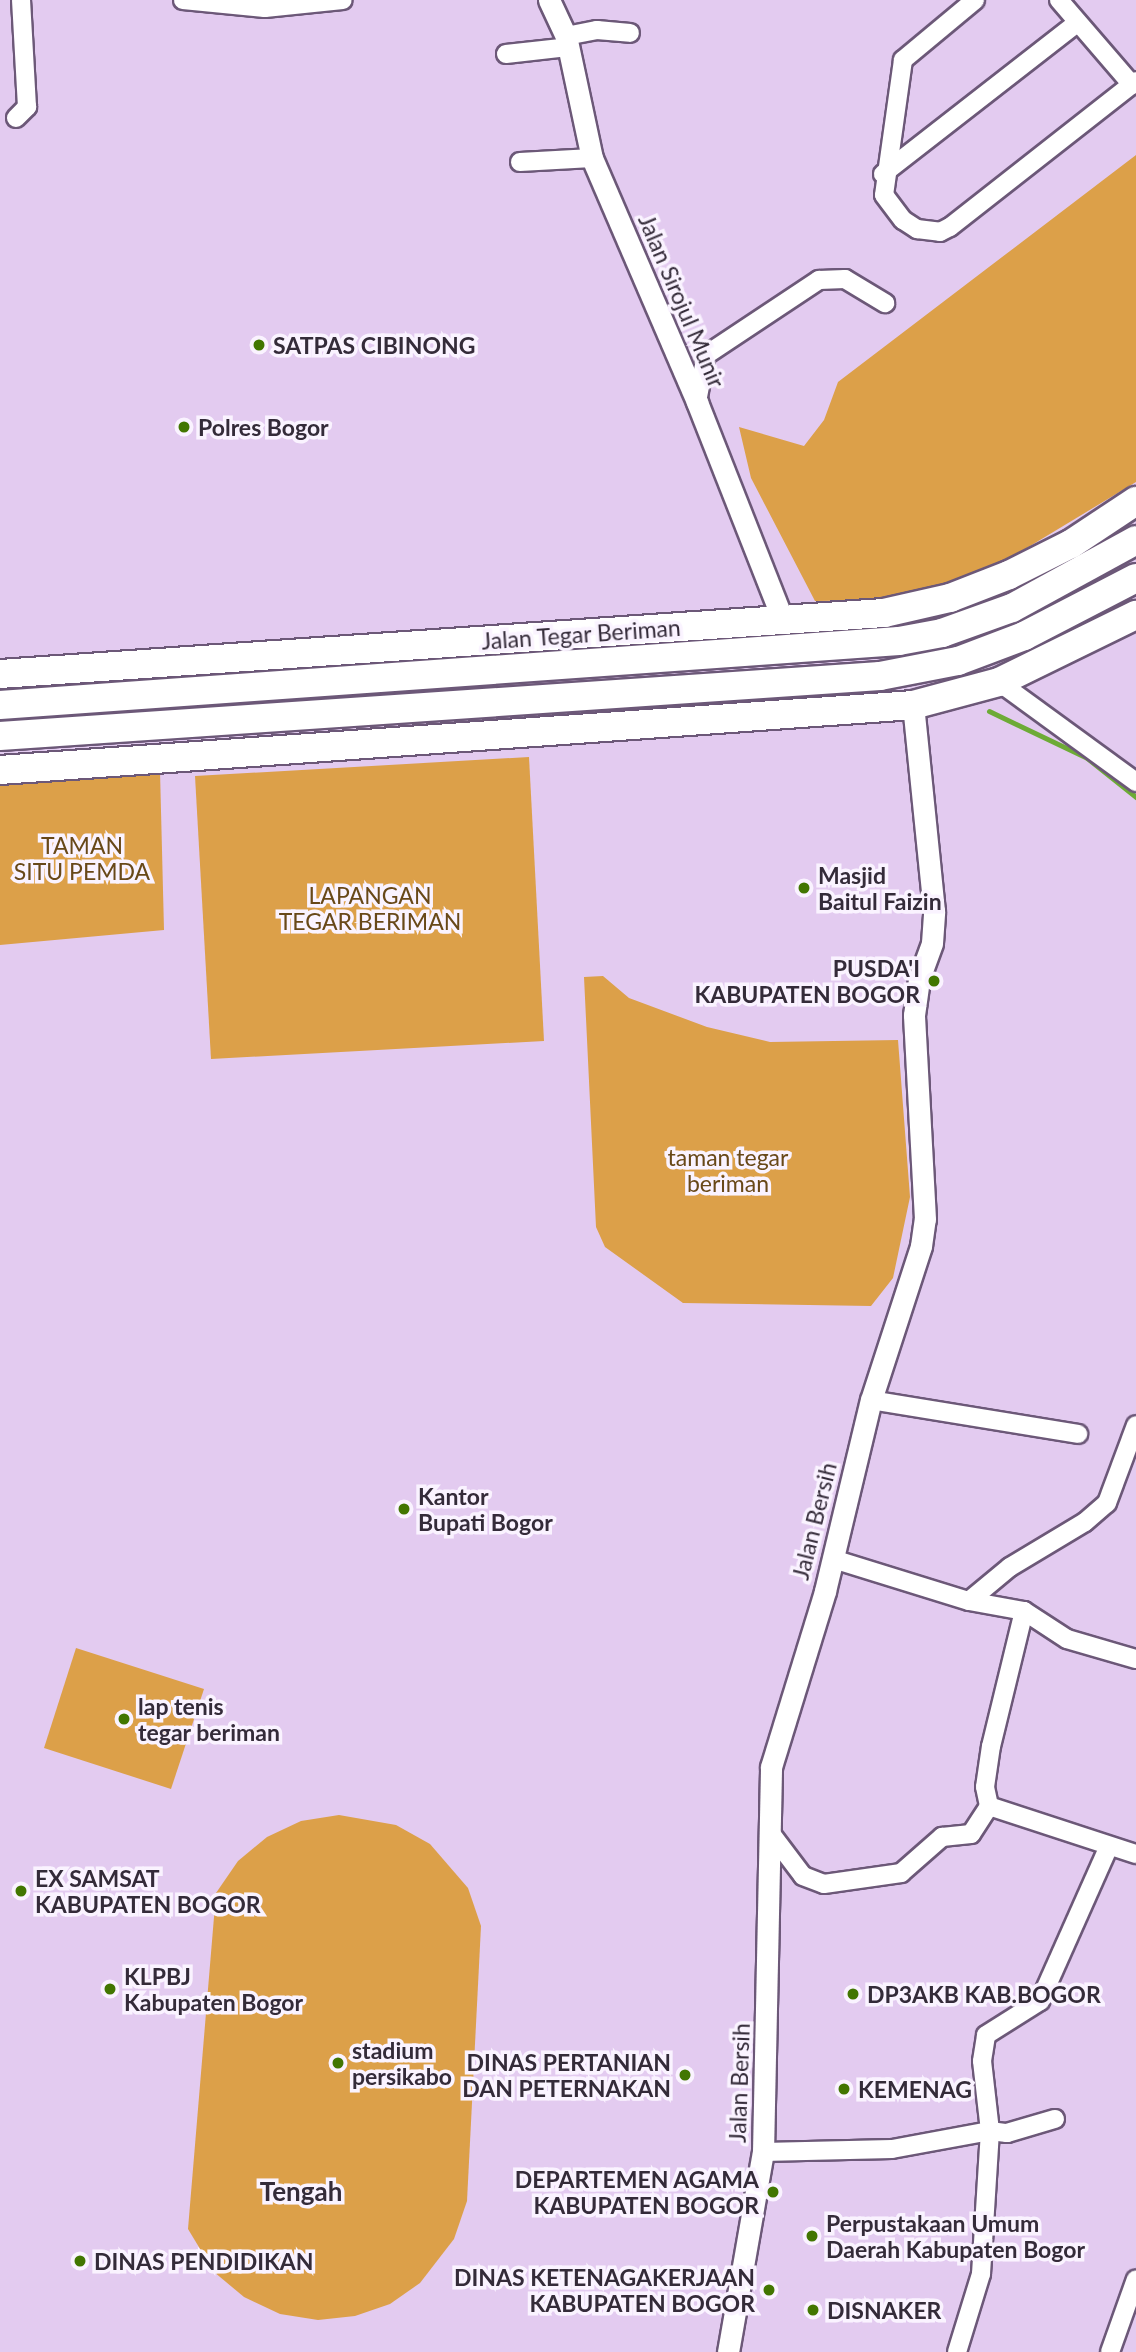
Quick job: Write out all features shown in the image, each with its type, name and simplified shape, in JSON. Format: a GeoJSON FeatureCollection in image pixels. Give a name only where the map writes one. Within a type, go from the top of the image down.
{"type":"FeatureCollection","features":[{"type":"Feature","properties":{"kind":"main road","name":"Jalan Tegar Beriman"},"geometry":{"type":"LineString","coordinates":[[1,674],[884,613],[950,598],[1071,544],[1136,501]]}},
{"type":"Feature","properties":{"kind":"main road","name":"Jalan Tegar Beriman"},"geometry":{"type":"LineString","coordinates":[[2,705],[899,641],[942,633],[1012,608],[1136,540]]}},
{"type":"Feature","properties":{"kind":"main road"},"geometry":{"type":"LineString","coordinates":[[0,736],[907,673],[958,661],[1024,636],[1136,578]]}},
{"type":"Feature","properties":{"kind":"main road"},"geometry":{"type":"LineString","coordinates":[[0,770],[913,705],[999,682],[1136,615]]}},
{"type":"Feature","properties":{"kind":"main road"},"geometry":{"type":"LineString","coordinates":[[1,674],[2,705]]}},
{"type":"Feature","properties":{"kind":"street"},"geometry":{"type":"LineString","coordinates":[[16,118],[27,107],[20,0]]}},
{"type":"Feature","properties":{"kind":"street"},"geometry":{"type":"LineString","coordinates":[[183,0],[265,8],[343,0]]}},
{"type":"Feature","properties":{"kind":"street","name":"Jalan Sirojul Munir"},"geometry":{"type":"LineString","coordinates":[[549,0],[567,41],[592,158],[697,402],[783,620]]}},
{"type":"Feature","properties":{"kind":"street"},"geometry":{"type":"LineString","coordinates":[[975,0],[903,60],[883,174],[884,195],[903,220],[917,229],[940,232],[1134,83],[1059,0]]}},
{"type":"Feature","properties":{"kind":"street"},"geometry":{"type":"LineString","coordinates":[[883,174],[1077,23]]}},
{"type":"Feature","properties":{"kind":"street"},"geometry":{"type":"LineString","coordinates":[[506,54],[567,41],[597,30],[630,33]]}},
{"type":"Feature","properties":{"kind":"street"},"geometry":{"type":"LineString","coordinates":[[520,162],[592,158]]}},
{"type":"Feature","properties":{"kind":"street"},"geometry":{"type":"LineString","coordinates":[[697,402],[706,355],[819,281],[845,279],[885,303]]}},
{"type":"Feature","properties":{"kind":"street"},"geometry":{"type":"LineString","coordinates":[[999,682],[1136,782]]}},
{"type":"Feature","properties":{"kind":"street","name":"Jalan Bersih"},"geometry":{"type":"LineString","coordinates":[[728,2352],[763,2152],[772,1835],[771,1767],[832,1559],[871,1400],[921,1246],[925,1219],[914,1015],[919,979],[932,943],[934,911],[913,705]]}},
{"type":"Feature","properties":{"kind":"street"},"geometry":{"type":"LineString","coordinates":[[871,1400],[1078,1434]]}},
{"type":"Feature","properties":{"kind":"street"},"geometry":{"type":"LineString","coordinates":[[959,1598],[1085,1522],[1107,1503],[1133,1444],[1136,1425]]}},
{"type":"Feature","properties":{"kind":"street"},"geometry":{"type":"LineString","coordinates":[[832,1559],[959,1598],[1024,1611],[1067,1639],[1136,1659]]}},
{"type":"Feature","properties":{"kind":"street"},"geometry":{"type":"LineString","coordinates":[[772,1835],[803,1876],[824,1884],[901,1873],[942,1837],[971,1834],[989,1806],[985,1787],[998,1709],[1024,1611]]}},
{"type":"Feature","properties":{"kind":"street"},"geometry":{"type":"LineString","coordinates":[[989,1806],[1108,1848],[1136,1854]]}},
{"type":"Feature","properties":{"kind":"street"},"geometry":{"type":"LineString","coordinates":[[957,2352],[981,2274],[990,2131],[982,2061],[986,2035],[1040,2001],[1108,1848]]}},
{"type":"Feature","properties":{"kind":"street"},"geometry":{"type":"LineString","coordinates":[[763,2152],[868,2151],[990,2131],[1007,2133],[1055,2119]]}},
{"type":"Feature","properties":{"kind":"street"},"geometry":{"type":"LineString","coordinates":[[1110,2352],[1136,2279]]}},
{"type":"Feature","properties":{"kind":"green space"},"geometry":{"type":"Polygon","coordinates":[[[1136,155],[1136,482],[992,569],[895,600],[815,601],[751,478],[739,427],[804,446],[824,420],[838,382],[1136,155]]]}},
{"type":"Feature","properties":{"kind":"green space","name":"LAPANGAN TEGAR BERIMAN"},"geometry":{"type":"Polygon","coordinates":[[[529,757],[544,1041],[211,1059],[195,776],[529,757]]]}},
{"type":"Feature","properties":{"kind":"green space","name":"TAMAN SITU PEMDA"},"geometry":{"type":"Polygon","coordinates":[[[160,771],[164,930],[0,945],[0,783],[160,771]]]}},
{"type":"Feature","properties":{"kind":"green space","name":"taman tegar beriman"},"geometry":{"type":"Polygon","coordinates":[[[603,976],[629,998],[707,1027],[770,1042],[898,1040],[910,1197],[893,1278],[871,1306],[683,1303],[605,1247],[596,1227],[584,977],[603,976]]]}},
{"type":"Feature","properties":{"kind":"green space","name":"lap tenis tegar beriman"},"geometry":{"type":"Polygon","coordinates":[[[76,1648],[204,1689],[171,1789],[44,1748],[76,1648]]]}},
{"type":"Feature","properties":{"kind":"green space","name":"stadium persikabo"},"geometry":{"type":"Polygon","coordinates":[[[339,1815],[396,1825],[430,1844],[468,1888],[481,1926],[467,2201],[454,2239],[420,2283],[390,2304],[355,2316],[318,2320],[280,2314],[244,2297],[214,2272],[188,2229],[216,1893],[238,1861],[267,1837],[301,1821],[339,1815]]]}},
{"type":"Feature","properties":{"kind":"waterway"},"geometry":{"type":"LineString","coordinates":[[989,711],[1087,758],[1136,797]]}},
{"type":"Feature","properties":{"kind":"place","name":"SATPAS CIBINONG"},"geometry":{"type":"Point","coordinates":[259,345]}},
{"type":"Feature","properties":{"kind":"place","name":"Polres Bogor"},"geometry":{"type":"Point","coordinates":[184,427]}},
{"type":"Feature","properties":{"kind":"place","name":"Masjid Baitul Faizin"},"geometry":{"type":"Point","coordinates":[804,888]}},
{"type":"Feature","properties":{"kind":"place","name":"PUSDA'I KABUPATEN BOGOR"},"geometry":{"type":"Point","coordinates":[934,981]}},
{"type":"Feature","properties":{"kind":"place","name":"Kantor Bupati Bogor"},"geometry":{"type":"Point","coordinates":[404,1509]}},
{"type":"Feature","properties":{"kind":"place","name":"lap tenis tegar beriman"},"geometry":{"type":"Point","coordinates":[124,1719]}},
{"type":"Feature","properties":{"kind":"place","name":"EX SAMSAT KABUPATEN BOGOR"},"geometry":{"type":"Point","coordinates":[21,1891]}},
{"type":"Feature","properties":{"kind":"place","name":"KLPBJ Kabupaten Bogor"},"geometry":{"type":"Point","coordinates":[110,1989]}},
{"type":"Feature","properties":{"kind":"place","name":"DP3AKB KAB.BOGOR"},"geometry":{"type":"Point","coordinates":[853,1994]}},
{"type":"Feature","properties":{"kind":"place","name":"stadium persikabo"},"geometry":{"type":"Point","coordinates":[338,2063]}},
{"type":"Feature","properties":{"kind":"place","name":"DINAS PERTANIAN DAN PETERNAKAN"},"geometry":{"type":"Point","coordinates":[685,2075]}},
{"type":"Feature","properties":{"kind":"place","name":"KEMENAG"},"geometry":{"type":"Point","coordinates":[844,2089]}},
{"type":"Feature","properties":{"kind":"place","name":"DEPARTEMEN AGAMA KABUPATEN BOGOR"},"geometry":{"type":"Point","coordinates":[773,2192]}},
{"type":"Feature","properties":{"kind":"place","name":"Perpustakaan Umum Daerah Kabupaten Bogor"},"geometry":{"type":"Point","coordinates":[812,2236]}},
{"type":"Feature","properties":{"kind":"place","name":"DINAS PENDIDIKAN"},"geometry":{"type":"Point","coordinates":[80,2261]}},
{"type":"Feature","properties":{"kind":"place","name":"DINAS KETENAGAKERJAAN KABUPATEN BOGOR"},"geometry":{"type":"Point","coordinates":[769,2290]}},
{"type":"Feature","properties":{"kind":"place","name":"DISNAKER"},"geometry":{"type":"Point","coordinates":[813,2310]}},
{"type":"Feature","properties":{"kind":"district","name":"Tengah"},"geometry":{"type":"Point","coordinates":[301,2192]}}]}
